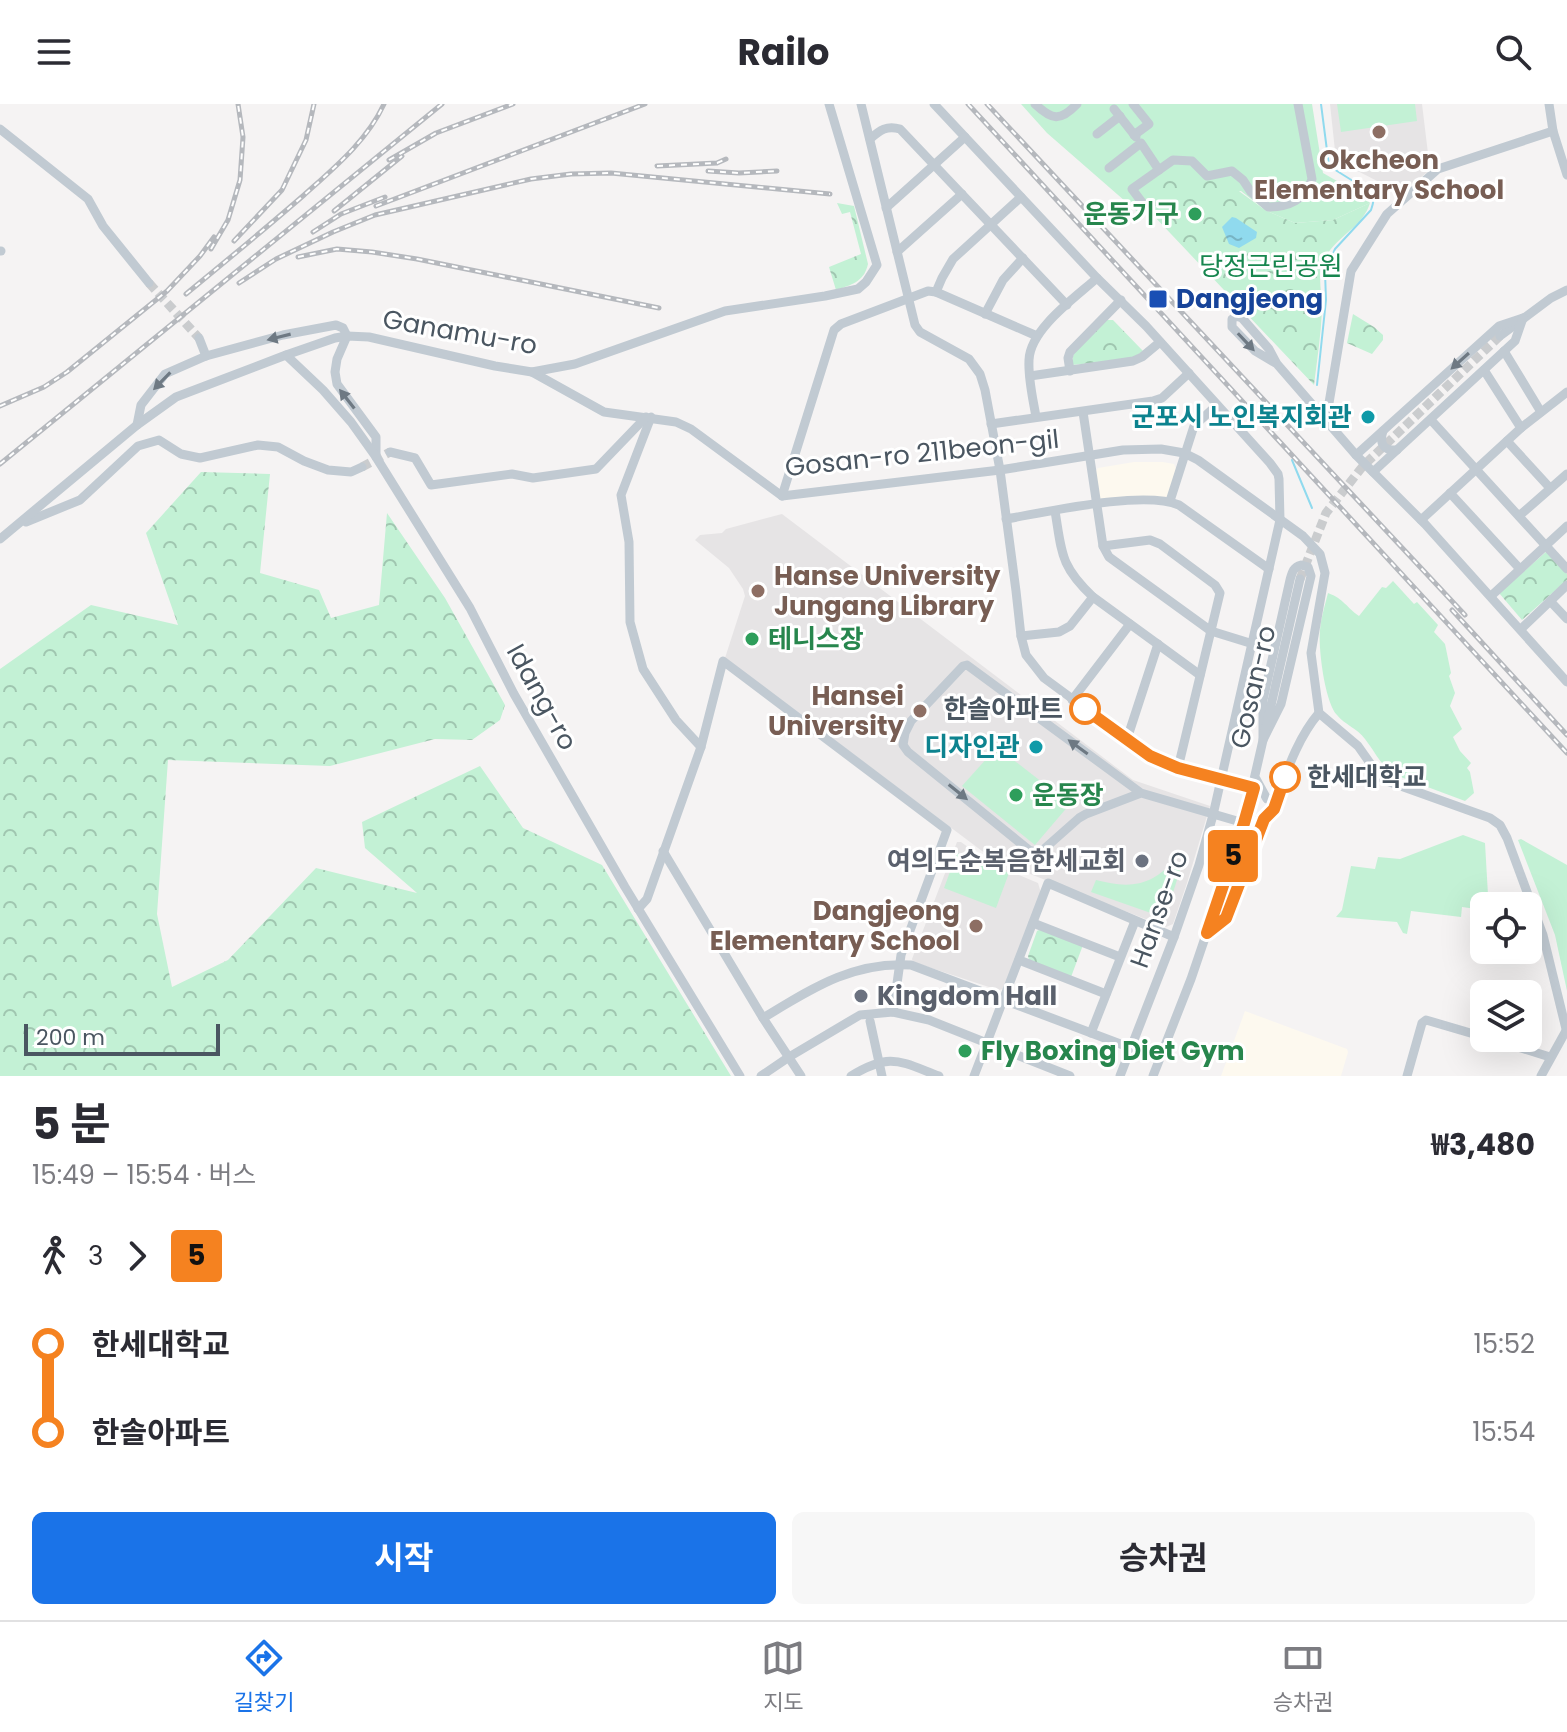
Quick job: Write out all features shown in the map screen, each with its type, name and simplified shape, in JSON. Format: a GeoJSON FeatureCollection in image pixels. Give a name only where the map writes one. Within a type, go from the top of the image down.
{"type":"FeatureCollection","features":[{"type":"Feature","properties":{"kind":"street","name":"Ganamu-ro"},"geometry":{"type":"LineString","coordinates":[[0,539],[137,425],[176,397],[286,355],[347,336],[369,337],[532,372],[575,364],[725,311],[858,289],[877,265],[829,104]]}},
{"type":"Feature","properties":{"kind":"street"},"geometry":{"type":"LineString","coordinates":[[861,104],[915,325],[920,332],[969,359],[980,374],[985,390],[1000,470],[1021,636],[1030,663],[1072,700],[1150,756],[1178,768],[1254,788]]}},
{"type":"Feature","properties":{"kind":"street","name":"Hanse-ro"},"geometry":{"type":"LineString","coordinates":[[934,104],[1189,373],[1278,474],[1280,520],[1213,815],[1174,937],[1120,1076]]}},
{"type":"Feature","properties":{"kind":"street"},"geometry":{"type":"LineString","coordinates":[[1035,104],[1050,117],[1057,118],[1070,112],[1077,104]]}},
{"type":"Feature","properties":{"kind":"street"},"geometry":{"type":"LineString","coordinates":[[1109,168],[1149,124],[1133,104]]}},
{"type":"Feature","properties":{"kind":"street"},"geometry":{"type":"LineString","coordinates":[[1144,205],[1132,189],[1173,160],[1192,161],[1207,176],[1232,171],[1268,207],[1279,207],[1298,200],[1312,179],[1298,104]]}},
{"type":"Feature","properties":{"kind":"street"},"geometry":{"type":"LineString","coordinates":[[1549,104],[1553,131],[1567,175]]}},
{"type":"Feature","properties":{"kind":"street"},"geometry":{"type":"LineString","coordinates":[[1097,134],[1117,113],[1159,170]]}},
{"type":"Feature","properties":{"kind":"street"},"geometry":{"type":"LineString","coordinates":[[870,139],[881,129],[892,126],[900,129],[1067,305]]}},
{"type":"Feature","properties":{"kind":"street"},"geometry":{"type":"LineString","coordinates":[[0,129],[88,199],[103,226],[149,283]]}},
{"type":"Feature","properties":{"kind":"street"},"geometry":{"type":"LineString","coordinates":[[1326,421],[1351,271],[1387,214],[1438,169],[1553,131]]}},
{"type":"Feature","properties":{"kind":"street"},"geometry":{"type":"LineString","coordinates":[[886,208],[965,137]]}},
{"type":"Feature","properties":{"kind":"street"},"geometry":{"type":"LineString","coordinates":[[897,252],[962,194]]}},
{"type":"Feature","properties":{"kind":"street"},"geometry":{"type":"LineString","coordinates":[[936,292],[953,259],[1021,197]]}},
{"type":"Feature","properties":{"kind":"street"},"geometry":{"type":"LineString","coordinates":[[985,314],[1003,280],[1023,258]]}},
{"type":"Feature","properties":{"kind":"street"},"geometry":{"type":"LineString","coordinates":[[1036,417],[1029,357],[1037,336],[1097,278]]}},
{"type":"Feature","properties":{"kind":"street"},"geometry":{"type":"LineString","coordinates":[[1500,336],[1551,298],[1567,290]]}},
{"type":"Feature","properties":{"kind":"street"},"geometry":{"type":"LineString","coordinates":[[782,496],[834,330],[846,320],[928,291],[1037,336]]}},
{"type":"Feature","properties":{"kind":"street"},"geometry":{"type":"LineString","coordinates":[[1070,371],[1070,352],[1121,300]]}},
{"type":"Feature","properties":{"kind":"street"},"geometry":{"type":"LineString","coordinates":[[1277,364],[1255,351],[1232,327],[1232,319],[1237,316],[1242,318],[1269,349],[1277,364],[1356,455],[1421,520],[1567,682]]}},
{"type":"Feature","properties":{"kind":"street"},"geometry":{"type":"LineString","coordinates":[[1373,472],[1515,341],[1523,318]]}},
{"type":"Feature","properties":{"kind":"street"},"geometry":{"type":"LineString","coordinates":[[1356,455],[1499,326],[1523,318]]}},
{"type":"Feature","properties":{"kind":"street"},"geometry":{"type":"LineString","coordinates":[[137,425],[141,405],[165,374],[206,356],[283,335],[336,325],[343,328],[347,336],[337,359],[337,384],[376,437],[376,457]]}},
{"type":"Feature","properties":{"kind":"street"},"geometry":{"type":"LineString","coordinates":[[199,338],[206,356]]}},
{"type":"Feature","properties":{"kind":"street"},"geometry":{"type":"LineString","coordinates":[[1030,376],[1133,361],[1160,342]]}},
{"type":"Feature","properties":{"kind":"street"},"geometry":{"type":"LineString","coordinates":[[1504,351],[1541,412]]}},
{"type":"Feature","properties":{"kind":"street","name":"Idang-ro"},"geometry":{"type":"LineString","coordinates":[[286,355],[351,422],[376,457],[470,608],[521,706],[638,909],[740,1076]]}},
{"type":"Feature","properties":{"kind":"street"},"geometry":{"type":"LineString","coordinates":[[1484,370],[1521,428]]}},
{"type":"Feature","properties":{"kind":"street","name":"Gosan-ro 211beon-gil"},"geometry":{"type":"LineString","coordinates":[[532,372],[604,412],[676,422],[691,429],[782,496],[1145,449],[1184,453],[1315,546],[1325,573],[1311,653],[1319,713]]}},
{"type":"Feature","properties":{"kind":"street"},"geometry":{"type":"LineString","coordinates":[[991,424],[1162,398],[1189,373]]}},
{"type":"Feature","properties":{"kind":"street"},"geometry":{"type":"LineString","coordinates":[[1304,396],[1316,400],[1330,392]]}},
{"type":"Feature","properties":{"kind":"street"},"geometry":{"type":"LineString","coordinates":[[1421,520],[1521,428],[1566,394]]}},
{"type":"Feature","properties":{"kind":"street"},"geometry":{"type":"LineString","coordinates":[[1170,501],[1194,426],[1217,405]]}},
{"type":"Feature","properties":{"kind":"street"},"geometry":{"type":"LineString","coordinates":[[1083,412],[1103,546],[1109,557],[1211,631],[1253,644]]}},
{"type":"Feature","properties":{"kind":"street"},"geometry":{"type":"LineString","coordinates":[[390,452],[415,458],[431,485],[512,474],[533,478],[596,469],[648,417]]}},
{"type":"Feature","properties":{"kind":"street"},"geometry":{"type":"LineString","coordinates":[[648,417],[621,495],[629,542],[630,622],[643,669],[676,720],[701,747]]}},
{"type":"Feature","properties":{"kind":"street"},"geometry":{"type":"LineString","coordinates":[[1431,420],[1567,569]]}},
{"type":"Feature","properties":{"kind":"street"},"geometry":{"type":"LineString","coordinates":[[1383,431],[1381,438],[1384,447],[1397,450]]}},
{"type":"Feature","properties":{"kind":"street"},"geometry":{"type":"LineString","coordinates":[[15,527],[80,500],[138,446],[159,440],[181,454],[200,458],[258,445],[278,447],[328,470],[351,472],[362,467]]}},
{"type":"Feature","properties":{"kind":"street"},"geometry":{"type":"LineString","coordinates":[[1507,441],[1550,488]]}},
{"type":"Feature","properties":{"kind":"street"},"geometry":{"type":"LineString","coordinates":[[1519,516],[1567,474]]}},
{"type":"Feature","properties":{"kind":"street"},"geometry":{"type":"LineString","coordinates":[[1450,493],[1520,569]]}},
{"type":"Feature","properties":{"kind":"street"},"geometry":{"type":"LineString","coordinates":[[1006,519],[1096,504],[1146,499],[1170,501],[1269,569]]}},
{"type":"Feature","properties":{"kind":"street"},"geometry":{"type":"LineString","coordinates":[[1055,511],[1063,557],[1077,582],[1200,675]]}},
{"type":"Feature","properties":{"kind":"street"},"geometry":{"type":"LineString","coordinates":[[1491,596],[1567,526]]}},
{"type":"Feature","properties":{"kind":"street"},"geometry":{"type":"LineString","coordinates":[[1103,546],[1150,540],[1160,544],[1215,585],[1220,593],[1178,768]]}},
{"type":"Feature","properties":{"kind":"street"},"geometry":{"type":"LineString","coordinates":[[1305,565],[1311,570],[1311,576],[1281,704],[1263,740],[1263,700],[1290,580],[1297,566],[1305,565]]}},
{"type":"Feature","properties":{"kind":"street","name":"Gosan-ro"},"geometry":{"type":"LineString","coordinates":[[1153,1076],[1191,979],[1244,823],[1300,579]]}},
{"type":"Feature","properties":{"kind":"street"},"geometry":{"type":"LineString","coordinates":[[1521,629],[1567,585]]}},
{"type":"Feature","properties":{"kind":"street"},"geometry":{"type":"LineString","coordinates":[[1021,636],[1059,632],[1070,626],[1093,597]]}},
{"type":"Feature","properties":{"kind":"street"},"geometry":{"type":"LineString","coordinates":[[1550,601],[1567,619]]}},
{"type":"Feature","properties":{"kind":"street"},"geometry":{"type":"LineString","coordinates":[[1072,700],[1130,624]]}},
{"type":"Feature","properties":{"kind":"street"},"geometry":{"type":"LineString","coordinates":[[1127,739],[1158,644]]}},
{"type":"Feature","properties":{"kind":"street"},"geometry":{"type":"LineString","coordinates":[[638,909],[647,899],[701,747],[723,661],[947,830],[898,964],[893,1012]]}},
{"type":"Feature","properties":{"kind":"street"},"geometry":{"type":"LineString","coordinates":[[1141,793],[1079,818],[1044,849],[1035,852],[908,752],[903,745],[905,733],[911,721],[967,665],[1141,793],[1244,823],[1264,819]]}},
{"type":"Feature","properties":{"kind":"street"},"geometry":{"type":"LineString","coordinates":[[1207,933],[1226,918],[1264,819],[1274,809],[1307,726],[1319,713],[1358,746],[1384,780],[1490,818],[1500,825],[1543,935],[1567,1031],[1541,1076]]}},
{"type":"Feature","properties":{"kind":"street"},"geometry":{"type":"LineString","coordinates":[[1256,777],[1267,799],[1278,793]]}},
{"type":"Feature","properties":{"kind":"street"},"geometry":{"type":"LineString","coordinates":[[663,851],[801,1076]]}},
{"type":"Feature","properties":{"kind":"street"},"geometry":{"type":"LineString","coordinates":[[974,1076],[1048,883],[1174,937]]}},
{"type":"Feature","properties":{"kind":"street"},"geometry":{"type":"LineString","coordinates":[[1091,1033],[1135,921]]}},
{"type":"Feature","properties":{"kind":"street"},"geometry":{"type":"LineString","coordinates":[[1033,923],[1120,957]]}},
{"type":"Feature","properties":{"kind":"street"},"geometry":{"type":"LineString","coordinates":[[1019,960],[1106,994]]}},
{"type":"Feature","properties":{"kind":"street"},"geometry":{"type":"LineString","coordinates":[[763,1018],[839,975],[898,964],[924,969],[1131,1048]]}},
{"type":"Feature","properties":{"kind":"street"},"geometry":{"type":"LineString","coordinates":[[761,1076],[860,1015],[893,1012],[929,1020],[1070,1076]]}},
{"type":"Feature","properties":{"kind":"street"},"geometry":{"type":"LineString","coordinates":[[1407,1076],[1422,1023],[1426,1020],[1470,1032]]}},
{"type":"Feature","properties":{"kind":"street"},"geometry":{"type":"LineString","coordinates":[[870,1021],[882,1076]]}},
{"type":"Feature","properties":{"kind":"street"},"geometry":{"type":"LineString","coordinates":[[1534,1052],[1550,1057]]}},
{"type":"Feature","properties":{"kind":"street"},"geometry":{"type":"LineString","coordinates":[[851,1076],[879,1062],[894,1060],[926,1074],[939,1076]]}},
{"type":"Feature","properties":{"kind":"shaded area","name":"Okcheon Elementary School"},"geometry":{"type":"Polygon","coordinates":[[[1330,104],[1422,104],[1430,170],[1397,196],[1387,186],[1336,160],[1330,104]]]}},
{"type":"Feature","properties":{"kind":"shaded area"},"geometry":{"type":"Polygon","coordinates":[[[1134,462],[1174,464],[1176,469],[1170,494],[1166,497],[1100,502],[1094,473],[1098,468],[1134,462]]]}},
{"type":"Feature","properties":{"kind":"shaded area","name":"Hansei University"},"geometry":{"type":"Polygon","coordinates":[[[782,514],[1133,780],[1210,806],[1173,924],[1166,927],[994,860],[725,658],[745,596],[729,568],[695,540],[700,535],[722,533],[726,529],[782,514]]]}},
{"type":"Feature","properties":{"kind":"shaded area","name":"Dangjeong Elementary School"},"geometry":{"type":"Polygon","coordinates":[[[957,842],[990,863],[1038,883],[1041,893],[1004,989],[998,990],[913,962],[912,959],[957,842]]]}},
{"type":"Feature","properties":{"kind":"shaded area"},"geometry":{"type":"Polygon","coordinates":[[[1245,1011],[1347,1049],[1341,1076],[1221,1076],[1245,1011]]]}},
{"type":"Feature","properties":{"kind":"green space"},"geometry":{"type":"Polygon","coordinates":[[[1021,104],[1312,104],[1323,173],[1370,203],[1333,220],[1295,223],[1265,210],[1241,191],[1153,204],[1153,215],[1141,215],[1047,133],[1021,104]]]}},
{"type":"Feature","properties":{"kind":"green space"},"geometry":{"type":"Polygon","coordinates":[[[1337,104],[1415,104],[1417,121],[1341,132],[1337,104]]]}},
{"type":"Feature","properties":{"kind":"green space","name":"당정근린공원"},"geometry":{"type":"Polygon","coordinates":[[[1187,173],[1207,180],[1225,181],[1265,210],[1295,223],[1333,220],[1370,203],[1361,219],[1329,252],[1322,266],[1321,319],[1314,385],[1153,215],[1157,192],[1165,181],[1187,173]]]}},
{"type":"Feature","properties":{"kind":"green space"},"geometry":{"type":"Polygon","coordinates":[[[837,203],[854,206],[868,264],[860,279],[836,290],[829,267],[861,254],[850,212],[842,214],[837,203]]]}},
{"type":"Feature","properties":{"kind":"green space"},"geometry":{"type":"Polygon","coordinates":[[[1353,314],[1383,335],[1383,340],[1372,354],[1347,343],[1353,314]]]}},
{"type":"Feature","properties":{"kind":"green space"},"geometry":{"type":"Polygon","coordinates":[[[1107,320],[1113,320],[1143,351],[1132,359],[1072,365],[1079,346],[1107,320]]]}},
{"type":"Feature","properties":{"kind":"green space"},"geometry":{"type":"Polygon","coordinates":[[[201,472],[270,474],[260,573],[319,590],[331,618],[379,605],[387,513],[445,598],[505,705],[500,720],[472,740],[435,739],[330,766],[168,760],[157,914],[172,987],[228,960],[316,868],[417,893],[365,848],[362,822],[480,766],[523,828],[602,865],[731,1076],[0,1076],[0,669],[91,605],[178,625],[146,533],[201,472]]]}},
{"type":"Feature","properties":{"kind":"green space"},"geometry":{"type":"Polygon","coordinates":[[[1547,551],[1567,574],[1567,580],[1522,620],[1499,593],[1547,551]]]}},
{"type":"Feature","properties":{"kind":"green space"},"geometry":{"type":"Polygon","coordinates":[[[1393,581],[1438,625],[1434,632],[1445,644],[1449,676],[1455,693],[1450,706],[1462,729],[1453,737],[1471,763],[1467,768],[1474,793],[1465,801],[1392,772],[1362,735],[1337,715],[1329,699],[1321,662],[1320,638],[1328,593],[1359,616],[1382,587],[1386,588],[1393,581]]]}},
{"type":"Feature","properties":{"kind":"green space","name":"운동장"},"geometry":{"type":"Polygon","coordinates":[[[997,747],[1070,804],[1035,845],[962,786],[997,747]]]}},
{"type":"Feature","properties":{"kind":"green space"},"geometry":{"type":"Polygon","coordinates":[[[1463,835],[1485,843],[1488,892],[1470,892],[1470,908],[1462,907],[1461,917],[1411,911],[1407,934],[1403,933],[1397,922],[1336,917],[1342,910],[1351,866],[1375,869],[1378,857],[1400,859],[1463,835]]]}},
{"type":"Feature","properties":{"kind":"green space"},"geometry":{"type":"Polygon","coordinates":[[[1518,840],[1567,865],[1567,991],[1542,892],[1538,892],[1518,840]]]}},
{"type":"Feature","properties":{"kind":"green space"},"geometry":{"type":"Polygon","coordinates":[[[957,853],[1009,873],[996,908],[944,888],[957,853]]]}},
{"type":"Feature","properties":{"kind":"green space"},"geometry":{"type":"Polygon","coordinates":[[[1182,864],[1165,918],[1091,892],[1096,880],[1118,884],[1139,883],[1182,864]]]}},
{"type":"Feature","properties":{"kind":"green space"},"geometry":{"type":"Polygon","coordinates":[[[1041,929],[1083,945],[1071,977],[1029,960],[1037,931],[1041,929]]]}},
{"type":"Feature","properties":{"kind":"water"},"geometry":{"type":"Polygon","coordinates":[[[1232,217],[1257,232],[1256,238],[1239,248],[1229,244],[1222,227],[1232,217]]]}},
{"type":"Feature","properties":{"kind":"waterway"},"geometry":{"type":"LineString","coordinates":[[1317,385],[1326,300],[1325,272],[1335,249],[1371,210],[1373,200],[1369,191],[1329,166],[1321,104]]}},
{"type":"Feature","properties":{"kind":"waterway"},"geometry":{"type":"LineString","coordinates":[[1292,460],[1312,508]]}},
{"type":"Feature","properties":{"kind":"tunnel"},"geometry":{"type":"LineString","coordinates":[[149,283],[199,338]]}},
{"type":"Feature","properties":{"kind":"tunnel"},"geometry":{"type":"LineString","coordinates":[[1300,579],[1326,513],[1363,466],[1500,336]]}},
{"type":"Feature","properties":{"kind":"tunnel"},"geometry":{"type":"LineString","coordinates":[[362,467],[390,452]]}},
{"type":"Feature","properties":{"kind":"railway"},"geometry":{"type":"LineString","coordinates":[[211,249],[228,220],[240,180],[243,137],[238,104]]}},
{"type":"Feature","properties":{"kind":"railway"},"geometry":{"type":"LineString","coordinates":[[234,241],[282,190],[306,140],[314,104]]}},
{"type":"Feature","properties":{"kind":"railway"},"geometry":{"type":"LineString","coordinates":[[186,294],[338,164],[369,130],[384,104]]}},
{"type":"Feature","properties":{"kind":"railway"},"geometry":{"type":"LineString","coordinates":[[0,464],[442,104]]}},
{"type":"Feature","properties":{"kind":"railway"},"geometry":{"type":"LineString","coordinates":[[389,160],[436,133],[513,104]]}},
{"type":"Feature","properties":{"kind":"railway"},"geometry":{"type":"LineString","coordinates":[[376,206],[645,104]]}},
{"type":"Feature","properties":{"kind":"railway"},"geometry":{"type":"LineString","coordinates":[[968,104],[1567,753]]}},
{"type":"Feature","properties":{"kind":"railway"},"geometry":{"type":"LineString","coordinates":[[987,104],[1465,615]]}},
{"type":"Feature","properties":{"kind":"railway"},"geometry":{"type":"LineString","coordinates":[[334,211],[402,156]]}},
{"type":"Feature","properties":{"kind":"railway"},"geometry":{"type":"LineString","coordinates":[[657,166],[717,163],[726,159]]}},
{"type":"Feature","properties":{"kind":"railway"},"geometry":{"type":"LineString","coordinates":[[708,171],[777,171]]}},
{"type":"Feature","properties":{"kind":"railway"},"geometry":{"type":"LineString","coordinates":[[239,283],[276,259],[375,215],[531,179],[611,173],[830,194]]}},
{"type":"Feature","properties":{"kind":"railway"},"geometry":{"type":"LineString","coordinates":[[313,232],[341,214],[385,197]]}},
{"type":"Feature","properties":{"kind":"railway"},"geometry":{"type":"LineString","coordinates":[[0,406],[44,387],[67,372],[167,291],[214,237]]}},
{"type":"Feature","properties":{"kind":"railway"},"geometry":{"type":"LineString","coordinates":[[298,257],[337,249],[372,252],[659,308]]}},
{"type":"Feature","properties":{"kind":"railway"},"geometry":{"type":"LineString","coordinates":[[1452,610],[1567,735]]}},
{"type":"Feature","properties":{"kind":"bus line","name":"5"},"geometry":{"type":"LineString","coordinates":[[1085,709],[1150,756],[1178,768],[1254,788],[1207,933],[1226,918],[1264,819],[1274,809],[1285,777]]}},
{"type":"Feature","properties":{"kind":"place","name":"Okcheon Elementary School"},"geometry":{"type":"Point","coordinates":[1379,132]}},
{"type":"Feature","properties":{"kind":"place","name":"운동기구"},"geometry":{"type":"Point","coordinates":[1195,214]}},
{"type":"Feature","properties":{"kind":"place","name":"Dangjeong"},"geometry":{"type":"Point","coordinates":[1158,299]}},
{"type":"Feature","properties":{"kind":"place","name":"군포시 노인복지회관"},"geometry":{"type":"Point","coordinates":[1368,417]}},
{"type":"Feature","properties":{"kind":"place","name":"Hanse University Jungang Library"},"geometry":{"type":"Point","coordinates":[758,591]}},
{"type":"Feature","properties":{"kind":"place","name":"테니스장"},"geometry":{"type":"Point","coordinates":[752,639]}},
{"type":"Feature","properties":{"kind":"place","name":"한솔아파트"},"geometry":{"type":"Point","coordinates":[1085,709]}},
{"type":"Feature","properties":{"kind":"place","name":"Hansei University"},"geometry":{"type":"Point","coordinates":[920,711]}},
{"type":"Feature","properties":{"kind":"place","name":"디자인관"},"geometry":{"type":"Point","coordinates":[1036,747]}},
{"type":"Feature","properties":{"kind":"place","name":"한세대학교"},"geometry":{"type":"Point","coordinates":[1285,777]}},
{"type":"Feature","properties":{"kind":"place","name":"운동장"},"geometry":{"type":"Point","coordinates":[1016,795]}},
{"type":"Feature","properties":{"kind":"place","name":"여의도순복음한세교회"},"geometry":{"type":"Point","coordinates":[1142,861]}},
{"type":"Feature","properties":{"kind":"place","name":"Dangjeong Elementary School"},"geometry":{"type":"Point","coordinates":[976,926]}},
{"type":"Feature","properties":{"kind":"place","name":"Kingdom Hall"},"geometry":{"type":"Point","coordinates":[861,996]}},
{"type":"Feature","properties":{"kind":"place","name":"Fly Boxing Diet Gym"},"geometry":{"type":"Point","coordinates":[965,1051]}}]}
